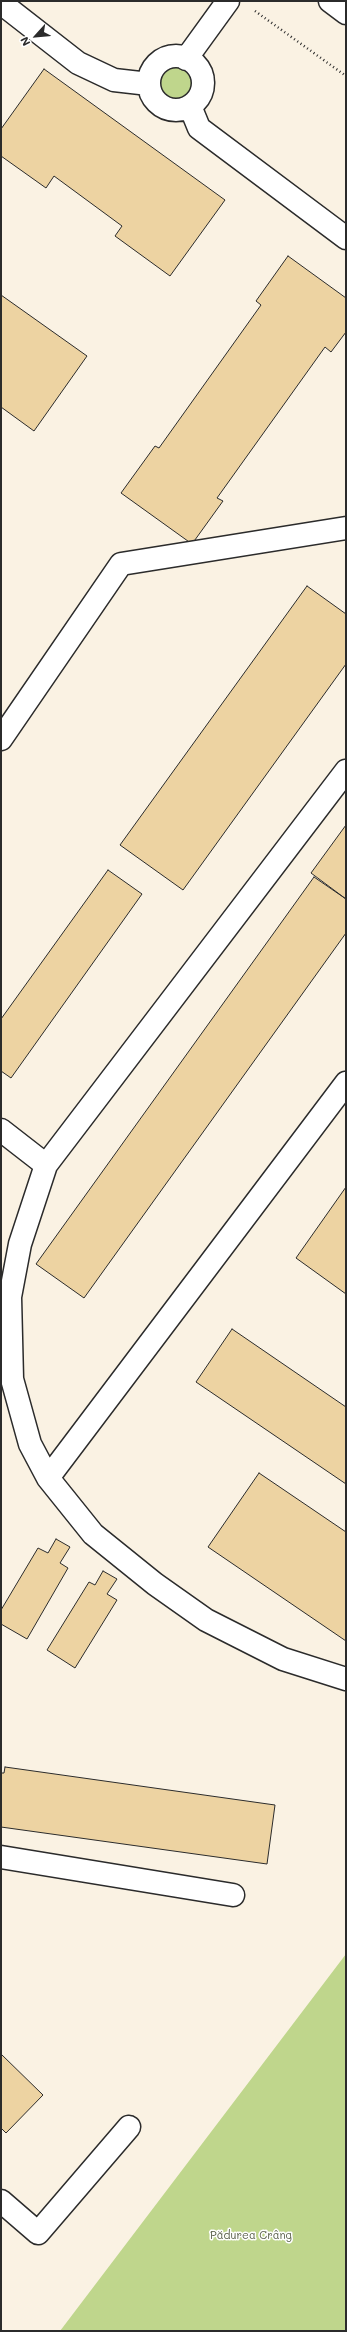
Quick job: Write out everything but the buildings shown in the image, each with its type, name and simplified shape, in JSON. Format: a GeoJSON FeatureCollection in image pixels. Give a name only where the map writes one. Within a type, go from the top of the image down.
{"type":"FeatureCollection","features":[{"type":"Feature","properties":{"kind":"main road"},"geometry":{"type":"LineString","coordinates":[[186,58],[228,1]]}},
{"type":"Feature","properties":{"kind":"main road"},"geometry":{"type":"LineString","coordinates":[[330,1],[346,13]]}},
{"type":"Feature","properties":{"kind":"main road"},"geometry":{"type":"LineString","coordinates":[[1,3],[78,62],[114,80],[149,84]]}},
{"type":"Feature","properties":{"kind":"main road"},"geometry":{"type":"LineString","coordinates":[[178,56],[186,58],[194,63],[202,77],[201,94],[190,106],[176,110],[163,107],[153,97],[149,84],[150,75],[161,61],[178,56]]}},
{"type":"Feature","properties":{"kind":"main road"},"geometry":{"type":"LineString","coordinates":[[190,106],[199,128],[346,238]]}},
{"type":"Feature","properties":{"kind":"main road"},"geometry":{"type":"LineString","coordinates":[[1,739],[121,564],[346,528]]}},
{"type":"Feature","properties":{"kind":"main road"},"geometry":{"type":"LineString","coordinates":[[346,771],[46,1165],[20,1244],[10,1297],[12,1379],[30,1444],[48,1478],[93,1534],[155,1584],[206,1620],[283,1659],[346,1679]]}},
{"type":"Feature","properties":{"kind":"main road"},"geometry":{"type":"LineString","coordinates":[[48,1478],[346,1083]]}},
{"type":"Feature","properties":{"kind":"main road"},"geometry":{"type":"LineString","coordinates":[[1,1130],[46,1165]]}},
{"type":"Feature","properties":{"kind":"main road"},"geometry":{"type":"LineString","coordinates":[[1,1857],[233,1895]]}},
{"type":"Feature","properties":{"kind":"main road"},"geometry":{"type":"LineString","coordinates":[[1,2201],[38,2233],[129,2127]]}},
{"type":"Feature","properties":{"kind":"path"},"geometry":{"type":"LineString","coordinates":[[253,10],[346,76]]}},
{"type":"Feature","properties":{"kind":"green space"},"geometry":{"type":"Polygon","coordinates":[[[172,64],[180,64],[190,69],[194,76],[194,90],[190,97],[180,102],[172,102],[162,97],[160,94],[157,87],[157,79],[162,69],[165,67],[172,64]]]}},
{"type":"Feature","properties":{"kind":"green space","name":"Pădurea Crâng"},"geometry":{"type":"Polygon","coordinates":[[[346,1954],[346,2331],[60,2331],[346,1954]]]}}]}
